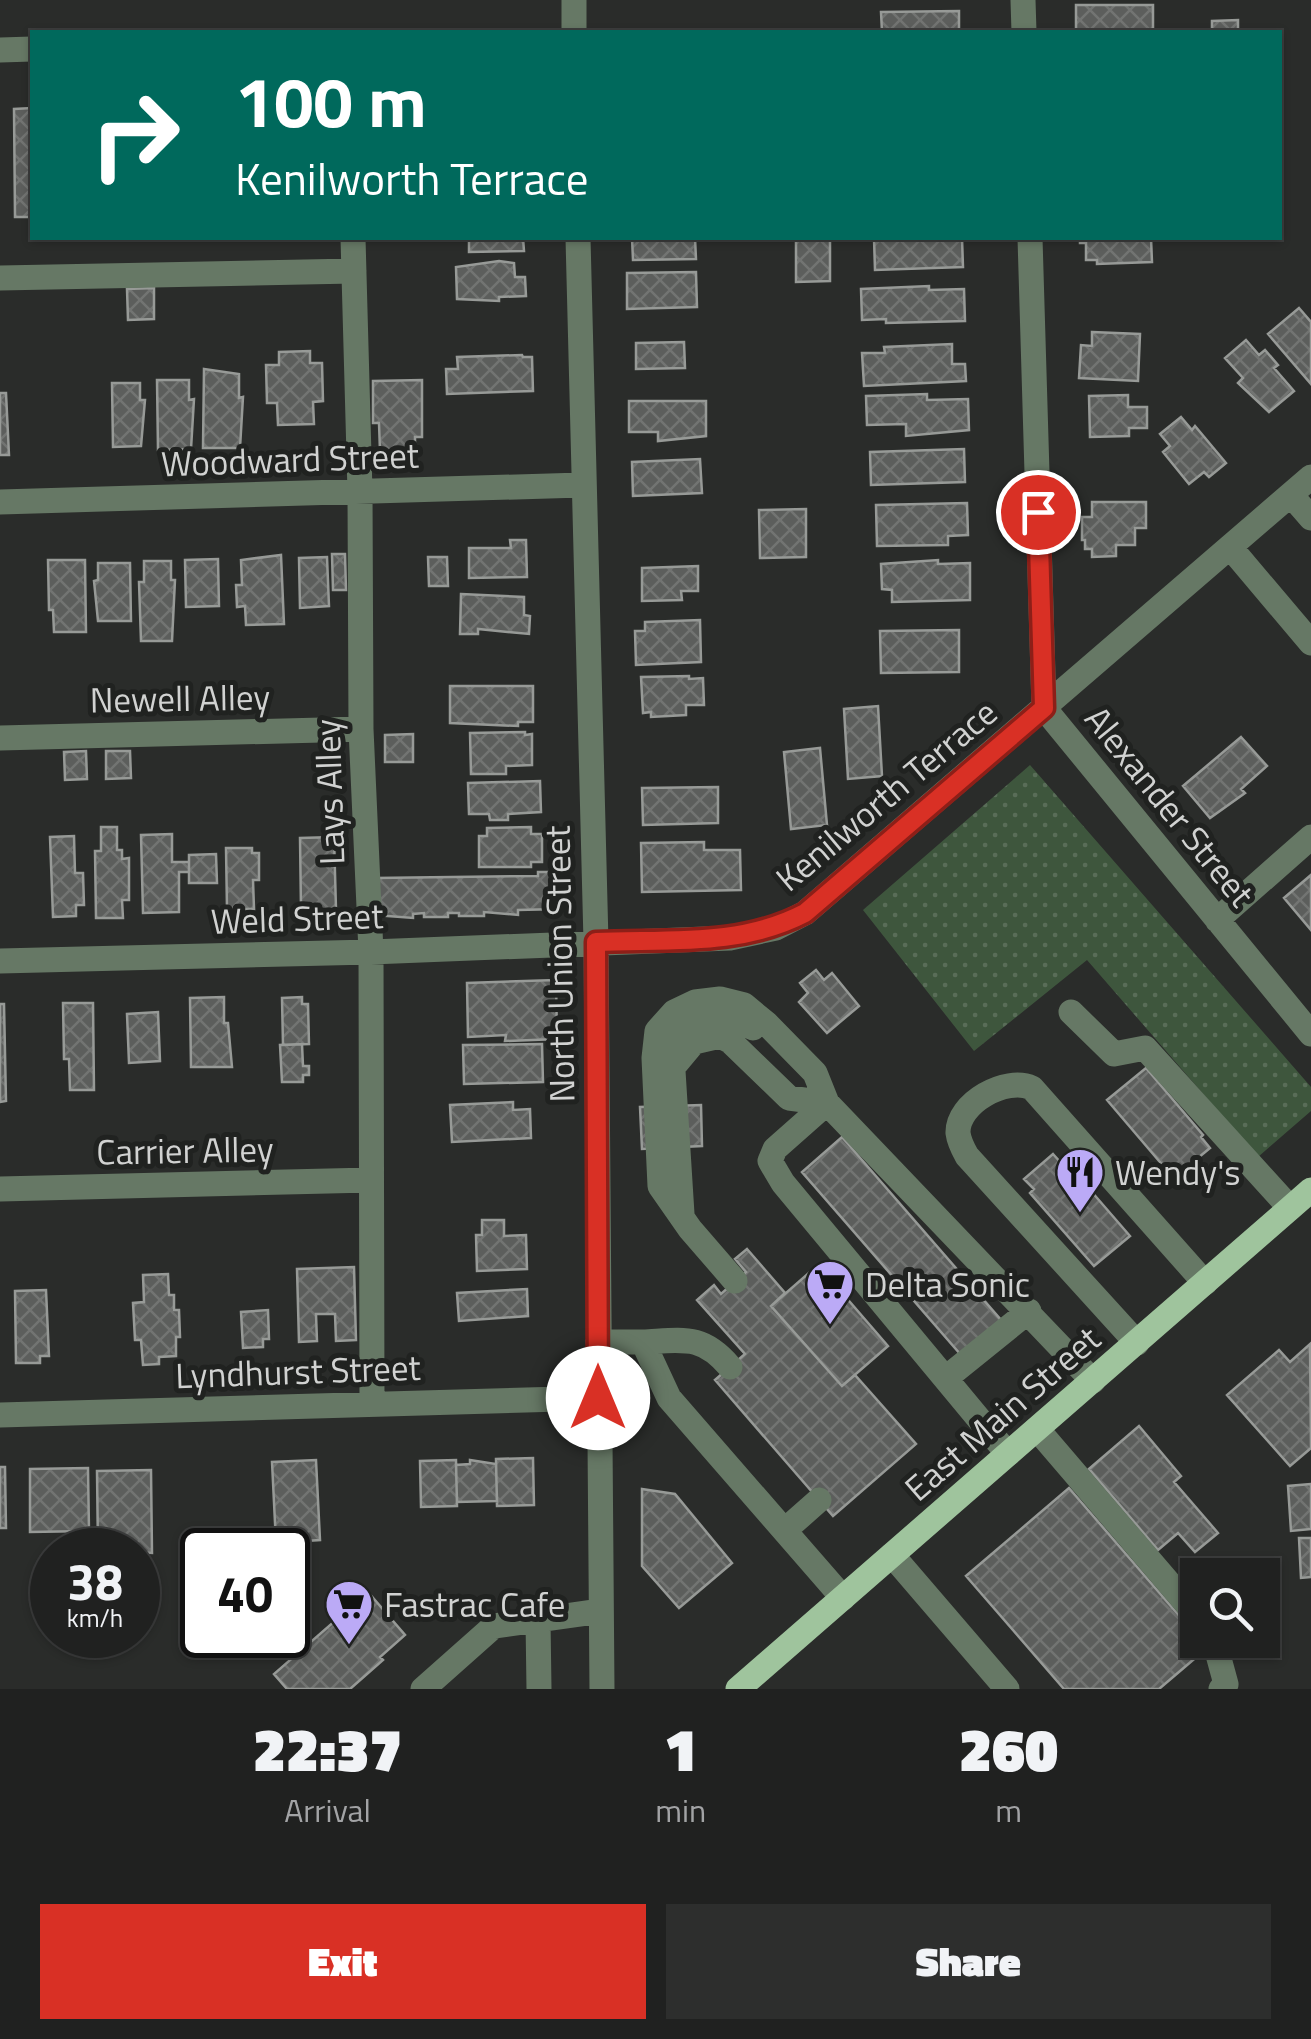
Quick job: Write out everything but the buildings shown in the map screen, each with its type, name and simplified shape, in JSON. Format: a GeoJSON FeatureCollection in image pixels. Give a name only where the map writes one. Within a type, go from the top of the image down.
{"type":"FeatureCollection","features":[{"type":"Feature","properties":{"kind":"main road","name":"East Main Street"},"geometry":{"type":"LineString","coordinates":[[738,1689],[1311,1190]]}},
{"type":"Feature","properties":{"kind":"street"},"geometry":{"type":"LineString","coordinates":[[574,0],[574,30]]}},
{"type":"Feature","properties":{"kind":"street"},"geometry":{"type":"LineString","coordinates":[[1022,0],[1024,30]]}},
{"type":"Feature","properties":{"kind":"street"},"geometry":{"type":"LineString","coordinates":[[0,50],[30,49]]}},
{"type":"Feature","properties":{"kind":"street","name":"Lays Alley"},"geometry":{"type":"LineString","coordinates":[[353,240],[361,729],[371,952],[372,1404]]}},
{"type":"Feature","properties":{"kind":"street","name":"North Union Street"},"geometry":{"type":"LineString","coordinates":[[578,240],[596,942],[602,1689]]}},
{"type":"Feature","properties":{"kind":"street","name":"Alexander Street"},"geometry":{"type":"LineString","coordinates":[[1030,240],[1044,708],[1311,1034]]}},
{"type":"Feature","properties":{"kind":"street"},"geometry":{"type":"LineString","coordinates":[[0,278],[354,270]]}},
{"type":"Feature","properties":{"kind":"street","name":"Kenilworth Terrace"},"geometry":{"type":"LineString","coordinates":[[596,942],[730,938],[776,928],[805,913],[1311,477]]}},
{"type":"Feature","properties":{"kind":"street","name":"Woodward Street"},"geometry":{"type":"LineString","coordinates":[[0,502],[582,485]]}},
{"type":"Feature","properties":{"kind":"street"},"geometry":{"type":"LineString","coordinates":[[1290,494],[1311,518]]}},
{"type":"Feature","properties":{"kind":"street"},"geometry":{"type":"LineString","coordinates":[[1230,548],[1311,643]]}},
{"type":"Feature","properties":{"kind":"street","name":"Newell Alley"},"geometry":{"type":"LineString","coordinates":[[0,738],[361,729]]}},
{"type":"Feature","properties":{"kind":"street"},"geometry":{"type":"LineString","coordinates":[[1218,920],[1311,837]]}},
{"type":"Feature","properties":{"kind":"street","name":"Weld Street"},"geometry":{"type":"LineString","coordinates":[[0,961],[596,942]]}},
{"type":"Feature","properties":{"kind":"street"},"geometry":{"type":"LineString","coordinates":[[735,1281],[690,1230],[660,1186],[655,1074],[658,1030],[674,1012],[706,1000],[744,1005],[815,1073],[826,1102]]}},
{"type":"Feature","properties":{"kind":"street"},"geometry":{"type":"LineString","coordinates":[[1071,1012],[1114,1054],[1145,1048],[1290,1208]]}},
{"type":"Feature","properties":{"kind":"street"},"geometry":{"type":"LineString","coordinates":[[682,1214],[672,1069],[674,1041],[685,1026],[702,1018],[732,1018],[753,1028],[1093,1381]]}},
{"type":"Feature","properties":{"kind":"street"},"geometry":{"type":"LineString","coordinates":[[1137,1343],[967,1156],[958,1132],[960,1119],[986,1094],[1012,1083],[1032,1088],[1205,1284]]}},
{"type":"Feature","properties":{"kind":"street"},"geometry":{"type":"LineString","coordinates":[[826,1102],[775,1150],[770,1161],[783,1182],[1008,1454]]}},
{"type":"Feature","properties":{"kind":"street","name":"Carrier Alley"},"geometry":{"type":"LineString","coordinates":[[0,1189],[372,1180]]}},
{"type":"Feature","properties":{"kind":"street"},"geometry":{"type":"LineString","coordinates":[[946,1378],[1029,1311]]}},
{"type":"Feature","properties":{"kind":"street"},"geometry":{"type":"LineString","coordinates":[[598,1342],[696,1340],[714,1348],[730,1367]]}},
{"type":"Feature","properties":{"kind":"street"},"geometry":{"type":"LineString","coordinates":[[643,1342],[669,1398],[843,1598]]}},
{"type":"Feature","properties":{"kind":"street","name":"Lyndhurst Street"},"geometry":{"type":"LineString","coordinates":[[0,1415],[598,1398]]}},
{"type":"Feature","properties":{"kind":"street"},"geometry":{"type":"LineString","coordinates":[[1037,1429],[1180,1596]]}},
{"type":"Feature","properties":{"kind":"street"},"geometry":{"type":"LineString","coordinates":[[784,1530],[819,1500]]}},
{"type":"Feature","properties":{"kind":"street"},"geometry":{"type":"LineString","coordinates":[[892,1554],[1008,1689]]}},
{"type":"Feature","properties":{"kind":"street"},"geometry":{"type":"LineString","coordinates":[[423,1689],[494,1626],[601,1611]]}},
{"type":"Feature","properties":{"kind":"street"},"geometry":{"type":"LineString","coordinates":[[538,1620],[538,1689]]}},
{"type":"Feature","properties":{"kind":"street"},"geometry":{"type":"LineString","coordinates":[[1219,1658],[1226,1684],[1221,1689]]}},
{"type":"Feature","properties":{"kind":"green space"},"geometry":{"type":"Polygon","coordinates":[[[1030,765],[1311,1087],[1311,1111],[1258,1157],[1087,960],[974,1051],[863,910],[1030,765]]]}},
{"type":"Feature","properties":{"kind":"place","name":"Wendy's"},"geometry":{"type":"Point","coordinates":[1080,1214]}},
{"type":"Feature","properties":{"kind":"place","name":"Delta Sonic"},"geometry":{"type":"Point","coordinates":[830,1326]}},
{"type":"Feature","properties":{"kind":"place","name":"Fastrac Cafe"},"geometry":{"type":"Point","coordinates":[349,1646]}},
{"type":"Feature","properties":{"kind":"route"},"geometry":{"type":"LineString","coordinates":[[598,1398],[596,942],[730,938],[776,928],[805,913],[1044,708],[1038,512]]}}]}
